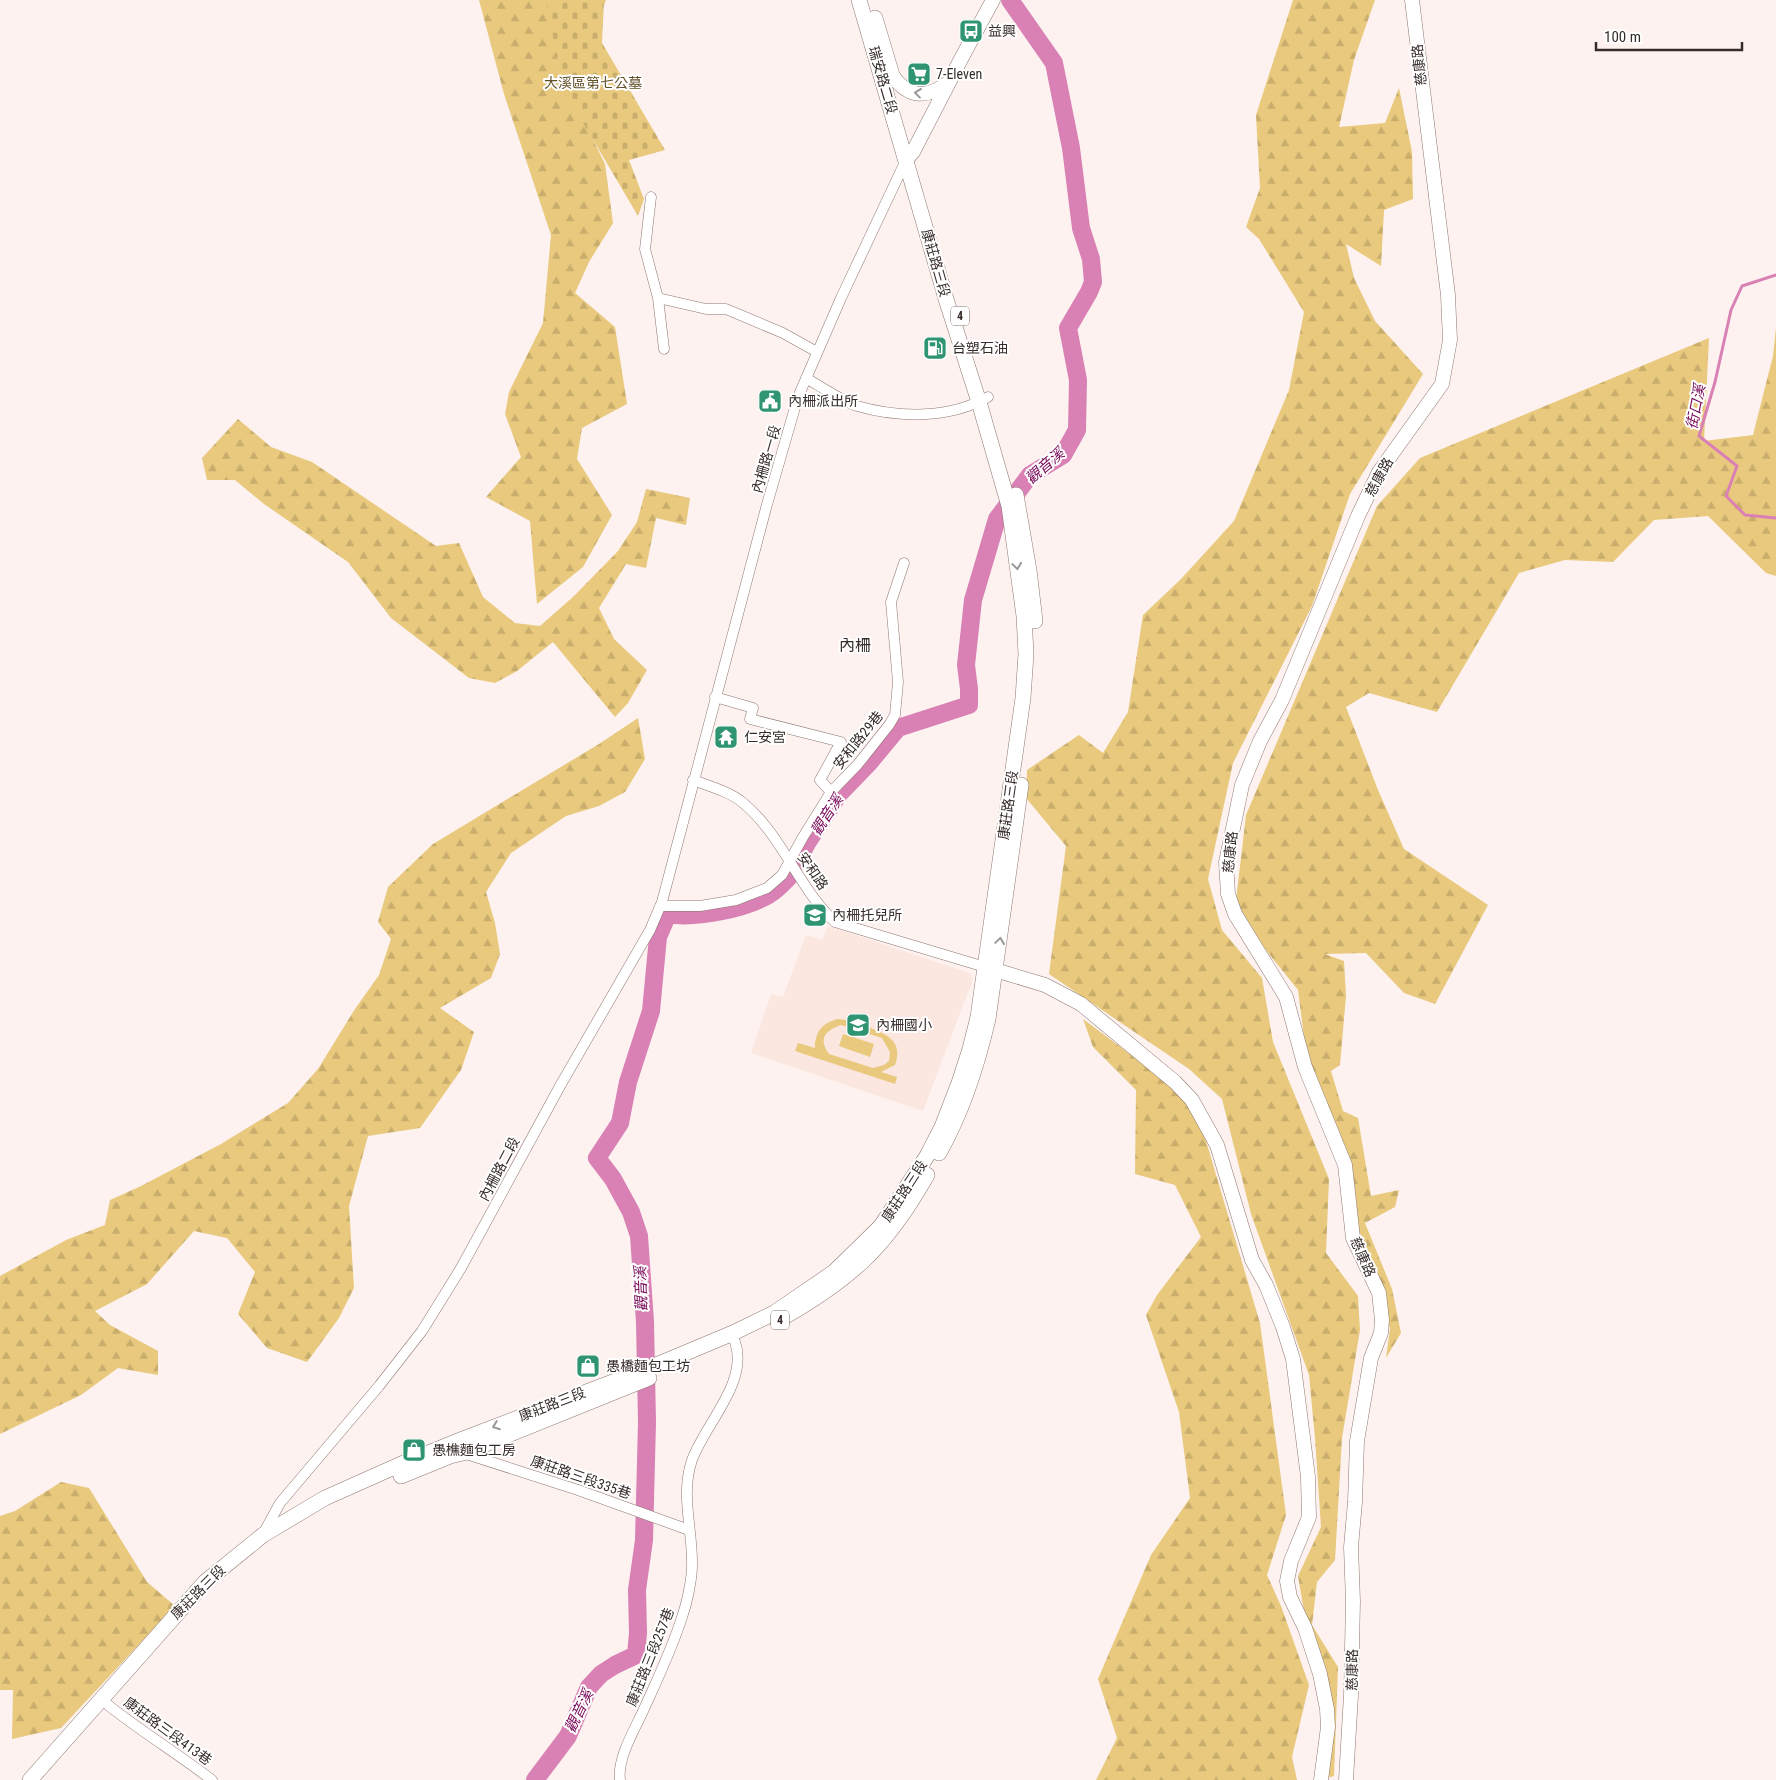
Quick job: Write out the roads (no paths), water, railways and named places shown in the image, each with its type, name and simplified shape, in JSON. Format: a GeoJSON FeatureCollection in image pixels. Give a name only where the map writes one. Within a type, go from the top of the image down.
{"type":"FeatureCollection","features":[{"type":"Feature","properties":{"kind":"main road","name":"瑞安路二段"},"geometry":{"type":"LineString","coordinates":[[859,0],[910,156]]}},
{"type":"Feature","properties":{"kind":"main road","name":"瑞安路二段"},"geometry":{"type":"LineString","coordinates":[[870,0],[892,76]]}},
{"type":"Feature","properties":{"kind":"main road","name":"4"},"geometry":{"type":"LineString","coordinates":[[892,76],[910,156]]}},
{"type":"Feature","properties":{"kind":"main road","name":"康莊路三段"},"geometry":{"type":"LineString","coordinates":[[44,1780],[196,1604],[220,1580],[253,1553],[298,1523],[326,1509],[393,1479],[619,1391],[735,1342],[809,1302],[844,1277],[865,1259],[885,1237],[911,1203],[950,1134],[970,1084],[986,1027],[990,968],[1023,698],[1026,654],[1015,517],[1007,481],[953,294],[910,156]]}},
{"type":"Feature","properties":{"kind":"main road","name":"康莊路三段"},"geometry":{"type":"LineString","coordinates":[[30,1780],[205,1582],[263,1535],[325,1498],[399,1465],[463,1438],[647,1369],[733,1333],[774,1313],[834,1272],[881,1226],[927,1156],[942,1127],[970,1049],[990,968]]}},
{"type":"Feature","properties":{"kind":"street"},"geometry":{"type":"LineString","coordinates":[[910,156],[993,0]]}},
{"type":"Feature","properties":{"kind":"street","name":"慈康路"},"geometry":{"type":"LineString","coordinates":[[1346,1780],[1351,1695],[1353,1600],[1351,1547],[1357,1441],[1365,1382],[1371,1358],[1381,1333],[1382,1320],[1379,1293],[1352,1238],[1345,1165],[1305,1067],[1286,996],[1235,914],[1228,894],[1226,862],[1242,785],[1260,741],[1282,700],[1358,516],[1379,472],[1442,384],[1448,359],[1450,340],[1448,295],[1412,0]]}},
{"type":"Feature","properties":{"kind":"street"},"geometry":{"type":"LineString","coordinates":[[892,76],[900,87],[913,94],[926,94],[939,90],[948,83]]}},
{"type":"Feature","properties":{"kind":"street","name":"內柵路一段"},"geometry":{"type":"LineString","coordinates":[[693,780],[778,464],[798,397],[845,289],[910,156]]}},
{"type":"Feature","properties":{"kind":"street"},"geometry":{"type":"LineString","coordinates":[[651,197],[645,249],[658,298],[664,350]]}},
{"type":"Feature","properties":{"kind":"street"},"geometry":{"type":"LineString","coordinates":[[658,298],[706,309],[726,309],[783,333],[817,352]]}},
{"type":"Feature","properties":{"kind":"street"},"geometry":{"type":"LineString","coordinates":[[806,378],[855,405],[902,415],[948,412],[983,399]]}},
{"type":"Feature","properties":{"kind":"street","name":"安和路29巷"},"geometry":{"type":"LineString","coordinates":[[660,906],[700,906],[736,900],[767,888],[782,875],[831,792],[879,739],[895,715],[898,682],[891,602],[904,562]]}},
{"type":"Feature","properties":{"kind":"street"},"geometry":{"type":"LineString","coordinates":[[715,697],[753,708],[750,719],[840,742],[820,780],[831,792]]}},
{"type":"Feature","properties":{"kind":"street","name":"安和路"},"geometry":{"type":"LineString","coordinates":[[693,780],[740,801],[756,815],[790,861],[823,911],[835,922],[990,968]]}},
{"type":"Feature","properties":{"kind":"street","name":"內柵路二段"},"geometry":{"type":"LineString","coordinates":[[263,1535],[280,1503],[379,1386],[422,1331],[461,1268],[560,1086],[650,930],[660,906],[693,780]]}},
{"type":"Feature","properties":{"kind":"street"},"geometry":{"type":"LineString","coordinates":[[990,968],[1045,985],[1081,1004],[1175,1082],[1192,1100],[1217,1145],[1252,1260],[1266,1285],[1283,1327],[1293,1359],[1308,1477],[1309,1517],[1291,1561],[1287,1581],[1290,1597],[1305,1628],[1320,1674],[1327,1709],[1328,1727],[1320,1780]]}},
{"type":"Feature","properties":{"kind":"street","name":"康莊路三段257巷"},"geometry":{"type":"LineString","coordinates":[[620,1780],[621,1762],[684,1613],[692,1567],[686,1494],[692,1460],[738,1369],[738,1350],[735,1342]]}},
{"type":"Feature","properties":{"kind":"street","name":"康莊路三段335巷"},"geometry":{"type":"LineString","coordinates":[[463,1453],[578,1490],[689,1530]]}},
{"type":"Feature","properties":{"kind":"street","name":"康莊路三段413巷"},"geometry":{"type":"LineString","coordinates":[[108,1705],[131,1724],[185,1759],[212,1780]]}},
{"type":"Feature","properties":{"kind":"waterway","name":"觀音溪"},"geometry":{"type":"LineString","coordinates":[[797,862],[839,794],[869,763],[898,728],[969,705],[966,665],[973,600],[997,519],[1030,475],[1063,455],[1077,430],[1078,380],[1068,328],[1093,282],[1091,259],[1081,228],[1071,148],[1054,63],[1010,0]]}},
{"type":"Feature","properties":{"kind":"waterway","name":"街口溪"},"geometry":{"type":"LineString","coordinates":[[1776,275],[1742,286],[1731,310],[1715,382],[1699,436],[1737,466],[1726,496],[1745,515],[1776,518]]}},
{"type":"Feature","properties":{"kind":"waterway","name":"觀音溪"},"geometry":{"type":"LineString","coordinates":[[535,1780],[568,1736],[589,1687],[601,1674],[636,1655],[638,1633],[637,1590],[644,1540],[647,1422],[645,1322],[639,1236],[631,1212],[613,1179],[597,1158],[620,1123],[628,1082],[651,1011],[658,937],[668,914],[706,914],[748,904],[773,892],[790,876]]}},
{"type":"Feature","properties":{"kind":"place","name":"益興"},"geometry":{"type":"Point","coordinates":[971,31]}},
{"type":"Feature","properties":{"kind":"place","name":"7-Eleven"},"geometry":{"type":"Point","coordinates":[919,74]}},
{"type":"Feature","properties":{"kind":"place","name":"台塑石油"},"geometry":{"type":"Point","coordinates":[935,348]}},
{"type":"Feature","properties":{"kind":"place","name":"內柵派出所"},"geometry":{"type":"Point","coordinates":[770,401]}},
{"type":"Feature","properties":{"kind":"place","name":"仁安宮"},"geometry":{"type":"Point","coordinates":[726,737]}},
{"type":"Feature","properties":{"kind":"place","name":"內柵托兒所"},"geometry":{"type":"Point","coordinates":[815,915]}},
{"type":"Feature","properties":{"kind":"place","name":"內柵國小"},"geometry":{"type":"Point","coordinates":[858,1025]}},
{"type":"Feature","properties":{"kind":"place","name":"愚橋麵包工坊"},"geometry":{"type":"Point","coordinates":[588,1366]}},
{"type":"Feature","properties":{"kind":"place","name":"愚樵麵包工房"},"geometry":{"type":"Point","coordinates":[414,1450]}},
{"type":"Feature","properties":{"kind":"district","name":"內柵"},"geometry":{"type":"Point","coordinates":[855,645]}},
{"type":"Feature","properties":{"kind":"park label","name":"大溪區第七公墓"},"geometry":{"type":"Point","coordinates":[593,83]}}]}
